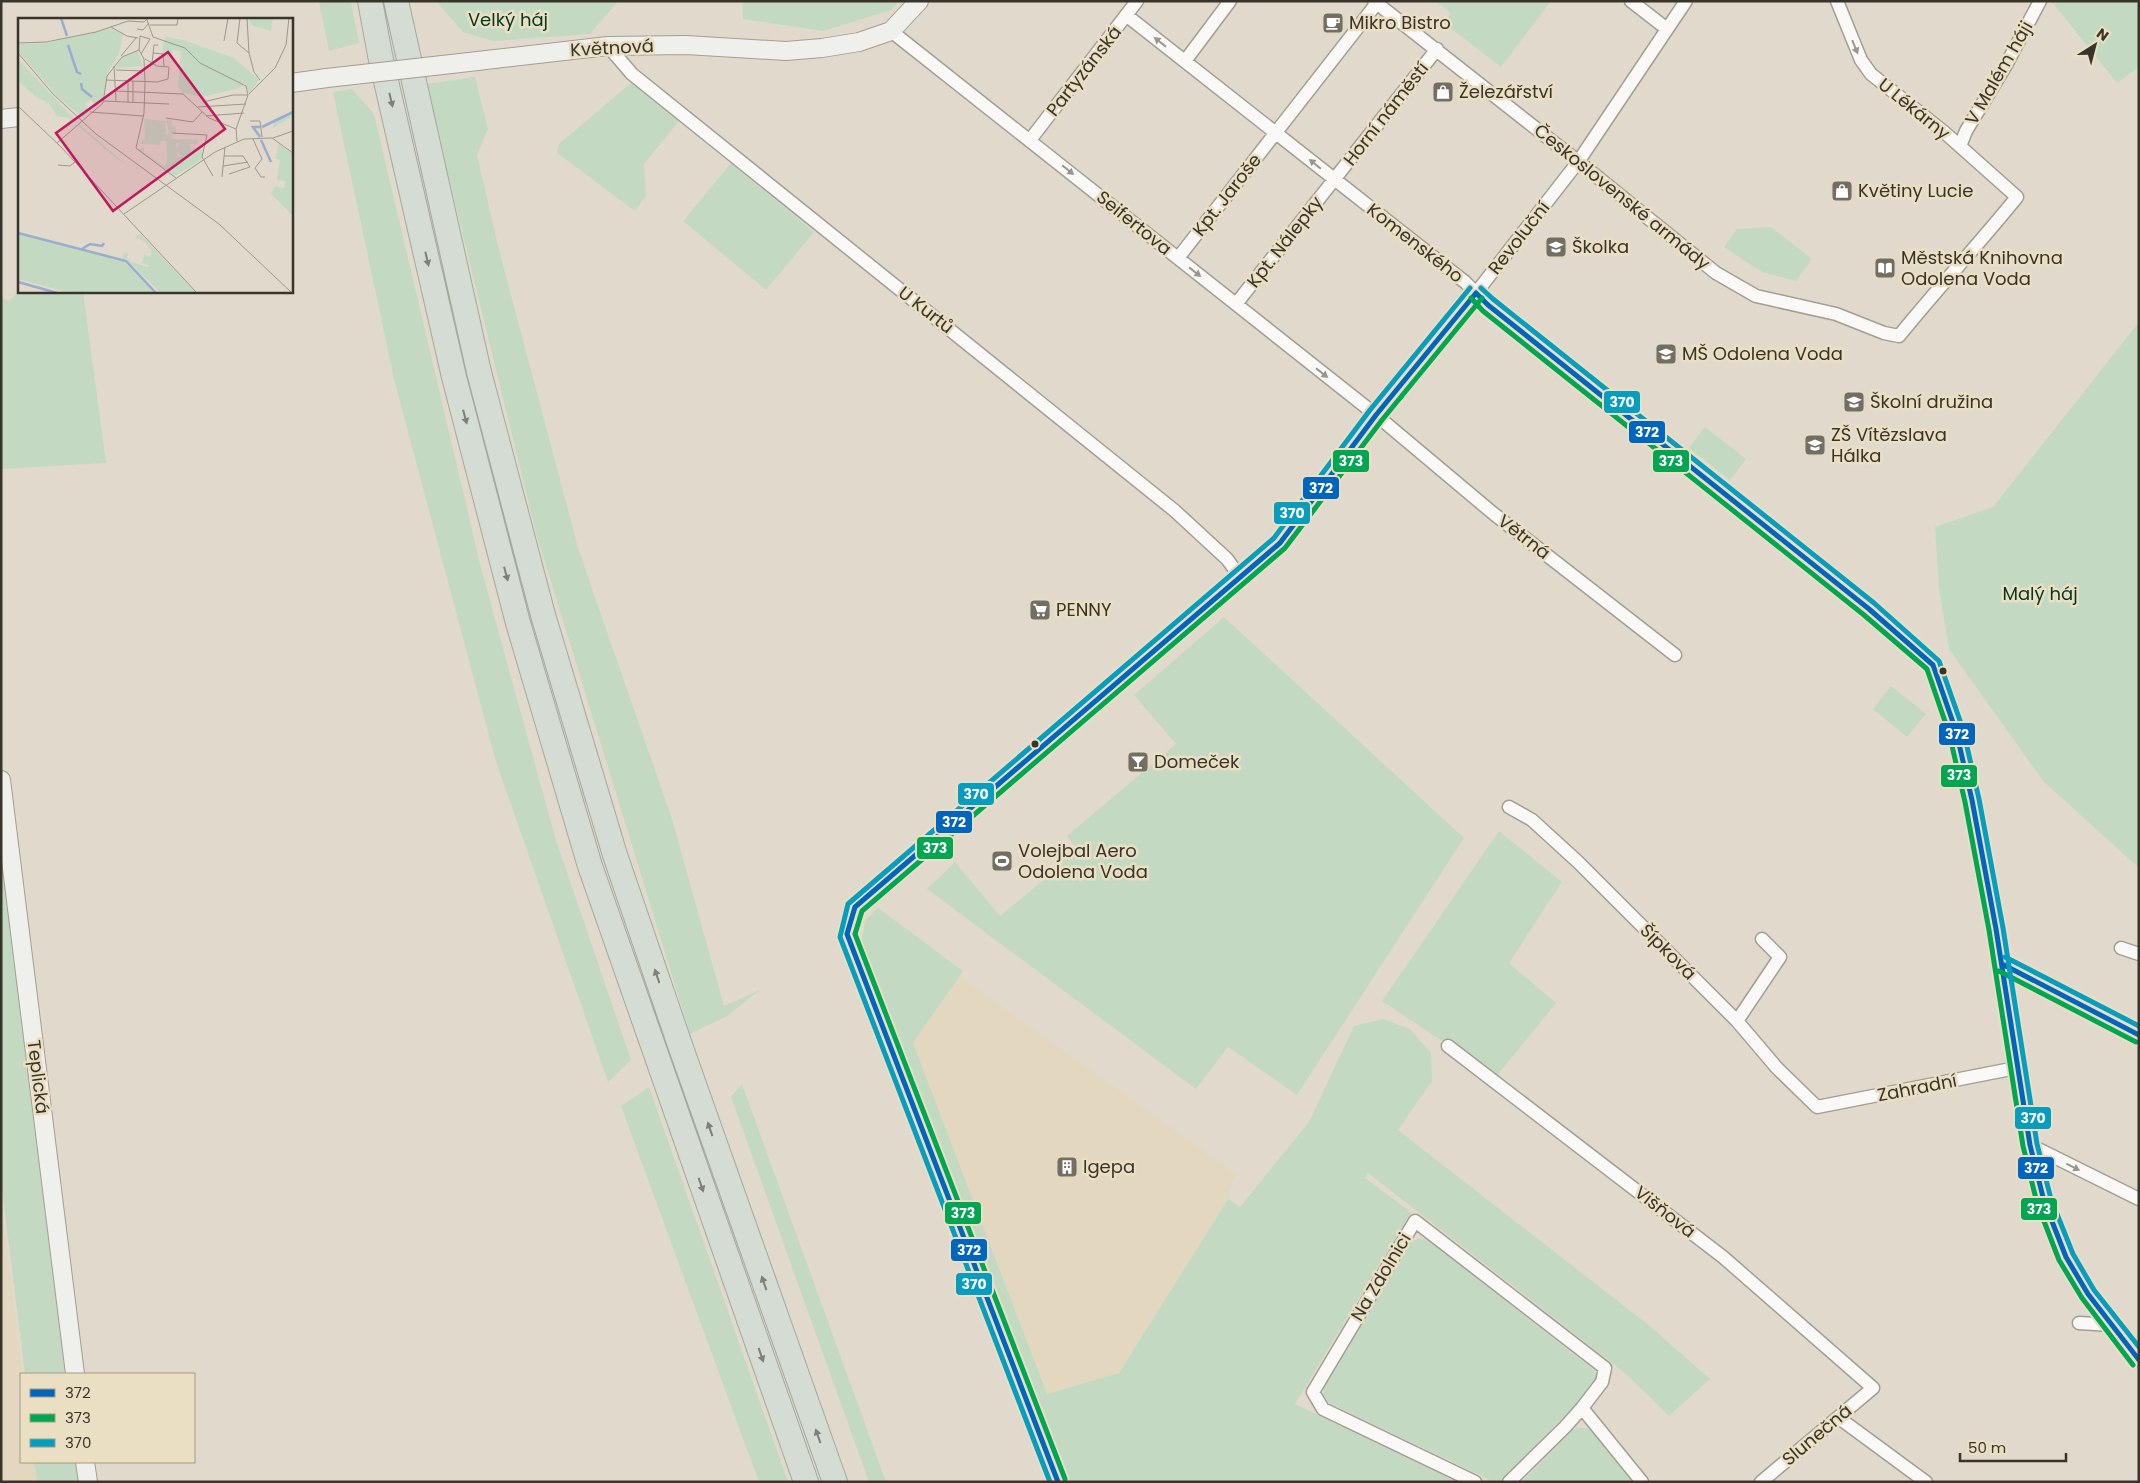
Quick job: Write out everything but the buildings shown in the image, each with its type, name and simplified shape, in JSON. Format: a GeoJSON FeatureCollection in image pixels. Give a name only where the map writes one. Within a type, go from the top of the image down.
{"type":"FeatureCollection","features":[{"type":"Feature","properties":{"kind":"highway"},"geometry":{"type":"LineString","coordinates":[[370,1],[454,377],[518,623],[590,866],[806,1482]]}},
{"type":"Feature","properties":{"kind":"highway"},"geometry":{"type":"LineString","coordinates":[[396,1],[479,372],[543,615],[615,855],[680,1045],[835,1482]]}},
{"type":"Feature","properties":{"kind":"street","name":"Květnová"},"geometry":{"type":"LineString","coordinates":[[292,82],[608,46],[686,45],[786,51],[822,48],[859,42],[891,31],[919,1]]}},
{"type":"Feature","properties":{"kind":"street","name":"Partyzánská"},"geometry":{"type":"LineString","coordinates":[[1030,140],[1137,1]]}},
{"type":"Feature","properties":{"kind":"street"},"geometry":{"type":"LineString","coordinates":[[1185,61],[1230,1]]}},
{"type":"Feature","properties":{"kind":"street"},"geometry":{"type":"LineString","coordinates":[[1631,1],[1667,29]]}},
{"type":"Feature","properties":{"kind":"street","name":"Revoluční"},"geometry":{"type":"LineString","coordinates":[[1058,1482],[847,934],[855,907],[1280,543],[1376,415],[1578,162],[1686,1]]}},
{"type":"Feature","properties":{"kind":"street","name":"U Lékárny"},"geometry":{"type":"LineString","coordinates":[[1837,1],[1861,60],[1870,74],[1960,146],[2017,197],[1974,250],[1933,294],[1899,336]]}},
{"type":"Feature","properties":{"kind":"street","name":"V Malém háji"},"geometry":{"type":"LineString","coordinates":[[1960,146],[1966,131],[2006,65],[2040,1]]}},
{"type":"Feature","properties":{"kind":"street"},"geometry":{"type":"LineString","coordinates":[[1276,132],[1375,2]]}},
{"type":"Feature","properties":{"kind":"street","name":"Československé armády"},"geometry":{"type":"LineString","coordinates":[[1375,2],[1437,49],[1716,273],[1756,296],[1836,314],[1884,333],[1899,336]]}},
{"type":"Feature","properties":{"kind":"street","name":"Komenského"},"geometry":{"type":"LineString","coordinates":[[1126,15],[1476,292],[1488,305],[1530,339],[1869,609],[1933,665],[1956,731],[1972,800],[2002,964]]}},
{"type":"Feature","properties":{"kind":"street","name":"Seifertova"},"geometry":{"type":"LineString","coordinates":[[891,31],[1376,415]]}},
{"type":"Feature","properties":{"kind":"street","name":"U Kurtů"},"geometry":{"type":"LineString","coordinates":[[608,46],[632,74],[1175,511],[1228,560],[1241,578]]}},
{"type":"Feature","properties":{"kind":"street","name":"Horní náměstí"},"geometry":{"type":"LineString","coordinates":[[1334,179],[1437,49]]}},
{"type":"Feature","properties":{"kind":"street"},"geometry":{"type":"LineString","coordinates":[[1,119],[18,117]]}},
{"type":"Feature","properties":{"kind":"street","name":"Kpt. Jaroše"},"geometry":{"type":"LineString","coordinates":[[1178,258],[1276,132]]}},
{"type":"Feature","properties":{"kind":"street","name":"Kpt. Nálepky"},"geometry":{"type":"LineString","coordinates":[[1236,304],[1334,179]]}},
{"type":"Feature","properties":{"kind":"street","name":"Větrná"},"geometry":{"type":"LineString","coordinates":[[1376,415],[1494,514],[1675,655]]}},
{"type":"Feature","properties":{"kind":"street","name":"Teplická"},"geometry":{"type":"LineString","coordinates":[[1,780],[75,1373]]}},
{"type":"Feature","properties":{"kind":"street","name":"Šípková"},"geometry":{"type":"LineString","coordinates":[[1509,807],[1532,820],[1578,862],[1737,1021],[1777,1068],[1817,1107]]}},
{"type":"Feature","properties":{"kind":"street"},"geometry":{"type":"LineString","coordinates":[[1737,1021],[1780,957],[1762,939]]}},
{"type":"Feature","properties":{"kind":"street"},"geometry":{"type":"LineString","coordinates":[[2121,948],[2139,954]]}},
{"type":"Feature","properties":{"kind":"street"},"geometry":{"type":"LineString","coordinates":[[2002,964],[2139,1034]]}},
{"type":"Feature","properties":{"kind":"street"},"geometry":{"type":"LineString","coordinates":[[2002,964],[2016,1068],[2030,1145],[2044,1202],[2066,1257],[2088,1294],[2139,1360]]}},
{"type":"Feature","properties":{"kind":"street","name":"Višňová"},"geometry":{"type":"LineString","coordinates":[[1448,1046],[1723,1257],[1873,1388]]}},
{"type":"Feature","properties":{"kind":"street","name":"Zahradní"},"geometry":{"type":"LineString","coordinates":[[1817,1107],[2016,1068]]}},
{"type":"Feature","properties":{"kind":"street"},"geometry":{"type":"LineString","coordinates":[[2030,1145],[2139,1200]]}},
{"type":"Feature","properties":{"kind":"street","name":"Na Zdolnici"},"geometry":{"type":"LineString","coordinates":[[1475,1482],[1323,1409],[1313,1392],[1415,1221],[1605,1368],[1602,1382],[1582,1408],[1509,1482]]}},
{"type":"Feature","properties":{"kind":"street"},"geometry":{"type":"LineString","coordinates":[[2079,1323],[2112,1325]]}},
{"type":"Feature","properties":{"kind":"street","name":"Slunečná"},"geometry":{"type":"LineString","coordinates":[[1761,1482],[1873,1388]]}},
{"type":"Feature","properties":{"kind":"street"},"geometry":{"type":"LineString","coordinates":[[1582,1408],[1642,1482]]}},
{"type":"Feature","properties":{"kind":"street"},"geometry":{"type":"LineString","coordinates":[[1839,1418],[1926,1482]]}},
{"type":"Feature","properties":{"kind":"street"},"geometry":{"type":"LineString","coordinates":[[85,1463],[88,1482]]}},
{"type":"Feature","properties":{"kind":"shaded area"},"geometry":{"type":"Polygon","coordinates":[[[960,976],[1236,1174],[1225,1204],[1119,1373],[1047,1394],[913,1043],[960,976]]]}},
{"type":"Feature","properties":{"kind":"shaded area"},"geometry":{"type":"Polygon","coordinates":[[[1,1202],[23,1373],[20,1373],[20,1463],[34,1463],[37,1482],[1,1482],[1,1202]]]}},
{"type":"Feature","properties":{"kind":"green space"},"geometry":{"type":"Polygon","coordinates":[[[319,1],[351,1],[359,43],[329,51],[319,1]]]}},
{"type":"Feature","properties":{"kind":"green space","name":"Velký háj"},"geometry":{"type":"Polygon","coordinates":[[[436,1],[618,1],[590,34],[493,41],[463,32],[436,1]]]}},
{"type":"Feature","properties":{"kind":"green space"},"geometry":{"type":"Polygon","coordinates":[[[742,1],[899,1],[891,10],[823,31],[743,19],[742,1]]]}},
{"type":"Feature","properties":{"kind":"green space"},"geometry":{"type":"Polygon","coordinates":[[[1435,1],[1551,1],[1501,67],[1444,23],[1451,13],[1435,1]]]}},
{"type":"Feature","properties":{"kind":"green space"},"geometry":{"type":"Polygon","coordinates":[[[2051,1],[2139,1],[2139,67],[2117,83],[2051,1]]]}},
{"type":"Feature","properties":{"kind":"green space"},"geometry":{"type":"Polygon","coordinates":[[[475,77],[488,129],[477,155],[499,250],[579,551],[672,819],[724,1006],[760,990],[727,1016],[690,1034],[536,533],[426,84],[475,77]]]}},
{"type":"Feature","properties":{"kind":"green space"},"geometry":{"type":"Polygon","coordinates":[[[632,82],[679,121],[644,164],[646,196],[635,211],[557,153],[559,144],[632,82]]]}},
{"type":"Feature","properties":{"kind":"green space"},"geometry":{"type":"Polygon","coordinates":[[[352,89],[374,114],[481,568],[555,837],[631,1060],[608,1082],[496,762],[394,379],[333,92],[352,89]]]}},
{"type":"Feature","properties":{"kind":"green space"},"geometry":{"type":"Polygon","coordinates":[[[731,163],[814,232],[766,290],[683,221],[731,163]]]}},
{"type":"Feature","properties":{"kind":"green space"},"geometry":{"type":"Polygon","coordinates":[[[1771,227],[1812,259],[1796,281],[1762,272],[1724,247],[1737,229],[1771,227]]]}},
{"type":"Feature","properties":{"kind":"green space"},"geometry":{"type":"Polygon","coordinates":[[[18,292],[83,292],[106,463],[1,469],[1,297],[9,301],[18,292]]]}},
{"type":"Feature","properties":{"kind":"green space","name":"Malý háj"},"geometry":{"type":"Polygon","coordinates":[[[2139,322],[2139,868],[2043,781],[1949,649],[1939,589],[1935,527],[1993,507],[2139,322]]]}},
{"type":"Feature","properties":{"kind":"green space"},"geometry":{"type":"Polygon","coordinates":[[[1705,427],[1746,459],[1730,480],[1689,448],[1705,427]]]}},
{"type":"Feature","properties":{"kind":"green space"},"geometry":{"type":"Polygon","coordinates":[[[1224,617],[1464,838],[1297,1095],[1228,1047],[1196,1089],[927,889],[955,862],[1000,916],[1063,864],[1061,861],[1076,848],[1067,836],[1176,744],[1134,695],[1224,617]]]}},
{"type":"Feature","properties":{"kind":"green space"},"geometry":{"type":"Polygon","coordinates":[[[1891,686],[1926,714],[1907,737],[1873,709],[1891,686]]]}},
{"type":"Feature","properties":{"kind":"green space"},"geometry":{"type":"Polygon","coordinates":[[[1499,831],[1562,882],[1509,963],[1556,1003],[1496,1077],[1382,1001],[1499,831]]]}},
{"type":"Feature","properties":{"kind":"green space"},"geometry":{"type":"Polygon","coordinates":[[[1,845],[65,1373],[25,1373],[1,1180],[1,845]]]}},
{"type":"Feature","properties":{"kind":"green space"},"geometry":{"type":"Polygon","coordinates":[[[878,908],[963,971],[913,1043],[1047,1394],[1119,1373],[1228,1199],[1240,1207],[1309,1122],[1354,1026],[1383,1019],[1410,1029],[1431,1053],[1432,1081],[1398,1130],[1651,1327],[1710,1379],[1669,1416],[1626,1374],[1368,1173],[1365,1178],[1411,1212],[1295,1404],[1457,1482],[1067,1482],[861,943],[866,919],[878,908]]]}},
{"type":"Feature","properties":{"kind":"green space"},"geometry":{"type":"Polygon","coordinates":[[[742,1084],[886,1482],[869,1482],[731,1097],[742,1084]]]}},
{"type":"Feature","properties":{"kind":"green space"},"geometry":{"type":"Polygon","coordinates":[[[649,1087],[788,1482],[759,1482],[621,1106],[649,1087]]]}},
{"type":"Feature","properties":{"kind":"green space"},"geometry":{"type":"Polygon","coordinates":[[[1419,1238],[1429,1240],[1595,1371],[1594,1386],[1500,1481],[1490,1480],[1329,1403],[1323,1394],[1325,1384],[1411,1242],[1419,1238]]]}},
{"type":"Feature","properties":{"kind":"green space"},"geometry":{"type":"Polygon","coordinates":[[[1587,1428],[1591,1431],[1633,1482],[1522,1482],[1572,1430],[1587,1428]]]}},
{"type":"Feature","properties":{"kind":"green space"},"geometry":{"type":"Polygon","coordinates":[[[34,1463],[76,1463],[79,1482],[37,1482],[34,1463]]]}},
{"type":"Feature","properties":{"kind":"transit line","name":"370"},"geometry":{"type":"LineString","coordinates":[[1050,1482],[840,937],[848,904],[1274,538],[1370,410],[1470,288]]}},
{"type":"Feature","properties":{"kind":"transit line","name":"370"},"geometry":{"type":"LineString","coordinates":[[1481,288],[1874,603],[1939,661],[1963,729],[1979,799],[2003,928],[2037,1144],[2051,1199],[2073,1254],[2094,1290],[2139,1347]]}},
{"type":"Feature","properties":{"kind":"transit line","name":"372"},"geometry":{"type":"LineString","coordinates":[[1476,293],[1488,305],[1869,609],[1933,665],[1956,731],[1972,800],[1996,929],[2030,1145],[2044,1201],[2066,1257],[2088,1294],[2139,1360]]}},
{"type":"Feature","properties":{"kind":"transit line","name":"372"},"geometry":{"type":"LineString","coordinates":[[1058,1482],[847,934],[855,907],[1280,543],[1376,415],[1476,293]]}},
{"type":"Feature","properties":{"kind":"transit line","name":"373"},"geometry":{"type":"LineString","coordinates":[[1471,298],[1483,311],[1864,615],[1927,669],[1949,733],[1965,802],[1989,930],[2023,1146],[2037,1203],[2059,1260],[2082,1298],[2133,1365]]}},
{"type":"Feature","properties":{"kind":"transit line","name":"373"},"geometry":{"type":"LineString","coordinates":[[1065,1479],[855,934],[862,911],[1285,548],[1382,420],[1482,298]]}},
{"type":"Feature","properties":{"kind":"transit line","name":"370"},"geometry":{"type":"LineString","coordinates":[[2005,957],[2139,1026]]}},
{"type":"Feature","properties":{"kind":"transit line","name":"372"},"geometry":{"type":"LineString","coordinates":[[2002,964],[2139,1035]]}},
{"type":"Feature","properties":{"kind":"transit line","name":"373"},"geometry":{"type":"LineString","coordinates":[[1999,971],[2136,1042]]}},
{"type":"Feature","properties":{"kind":"place","name":"Mikro Bistro"},"geometry":{"type":"Point","coordinates":[1333,23]}},
{"type":"Feature","properties":{"kind":"place","name":"Železářství"},"geometry":{"type":"Point","coordinates":[1443,92]}},
{"type":"Feature","properties":{"kind":"place","name":"Květiny Lucie"},"geometry":{"type":"Point","coordinates":[1842,191]}},
{"type":"Feature","properties":{"kind":"place","name":"Školka"},"geometry":{"type":"Point","coordinates":[1556,247]}},
{"type":"Feature","properties":{"kind":"place","name":"Městská Knihovna Odolena Voda"},"geometry":{"type":"Point","coordinates":[1885,268]}},
{"type":"Feature","properties":{"kind":"place","name":"MŠ Odolena Voda"},"geometry":{"type":"Point","coordinates":[1666,354]}},
{"type":"Feature","properties":{"kind":"place","name":"Školní družina"},"geometry":{"type":"Point","coordinates":[1854,402]}},
{"type":"Feature","properties":{"kind":"place","name":"ZŠ Vítězslava Hálka"},"geometry":{"type":"Point","coordinates":[1815,445]}},
{"type":"Feature","properties":{"kind":"place","name":"PENNY"},"geometry":{"type":"Point","coordinates":[1040,610]}},
{"type":"Feature","properties":{"kind":"place","name":"Domeček"},"geometry":{"type":"Point","coordinates":[1138,762]}},
{"type":"Feature","properties":{"kind":"place","name":"Volejbal Aero Odolena Voda"},"geometry":{"type":"Point","coordinates":[1002,861]}},
{"type":"Feature","properties":{"kind":"place","name":"Igepa"},"geometry":{"type":"Point","coordinates":[1067,1167]}}]}
